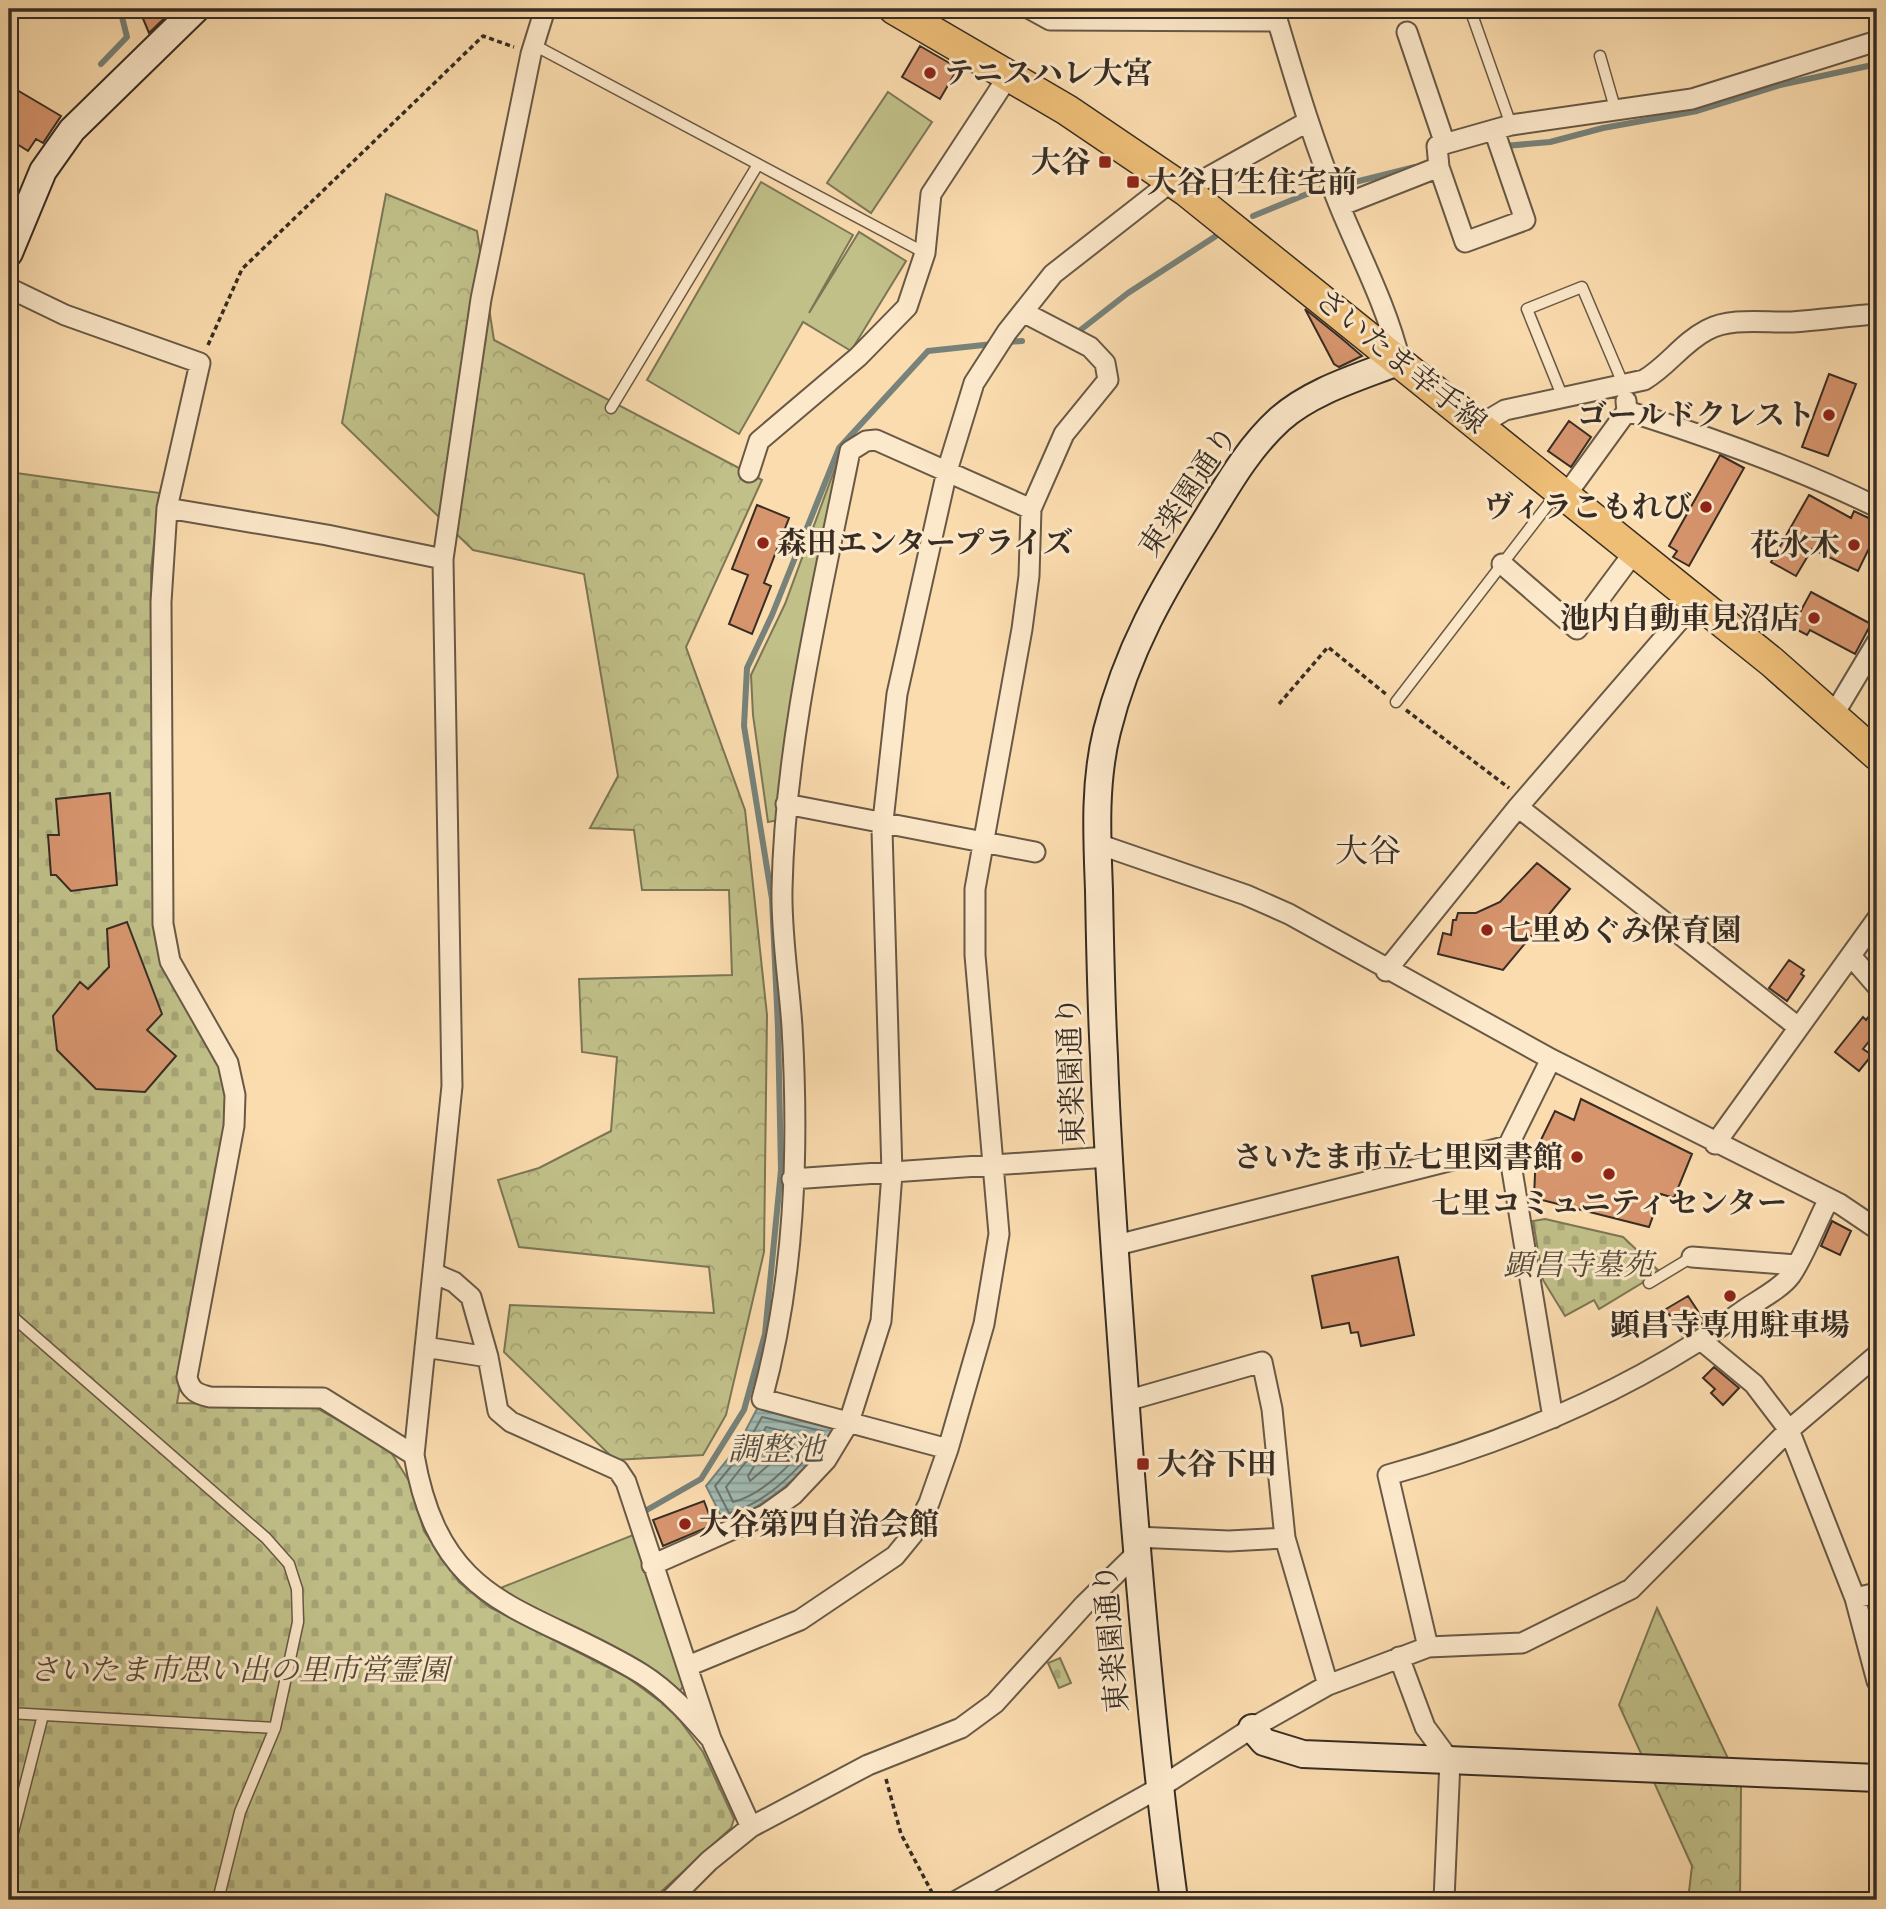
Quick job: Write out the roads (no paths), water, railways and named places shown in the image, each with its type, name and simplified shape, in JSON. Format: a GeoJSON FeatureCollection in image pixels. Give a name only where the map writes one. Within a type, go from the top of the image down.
{"type":"FeatureCollection","features":[{"type":"Feature","properties":{"kind":"main road","name":"さいたま幸手線"},"geometry":{"type":"LineString","coordinates":[[894,9],[1009,75],[1179,186],[1401,361],[1635,551],[1834,714],[1877,755]]}},
{"type":"Feature","properties":{"kind":"street"},"geometry":{"type":"LineString","coordinates":[[9,253],[43,171],[72,130],[196,9]]}},
{"type":"Feature","properties":{"kind":"street"},"geometry":{"type":"LineString","coordinates":[[545,9],[533,49],[481,299],[443,559],[452,1086],[414,1455],[421,1495],[437,1534],[460,1567],[487,1593],[642,1674],[680,1704],[711,1739]]}},
{"type":"Feature","properties":{"kind":"street"},"geometry":{"type":"LineString","coordinates":[[1030,9],[1050,20],[1276,15],[1307,122],[1391,324],[1401,361]]}},
{"type":"Feature","properties":{"kind":"street"},"geometry":{"type":"LineString","coordinates":[[1407,32],[1445,144]]}},
{"type":"Feature","properties":{"kind":"street"},"geometry":{"type":"LineString","coordinates":[[1503,127],[1525,220],[1465,242],[1439,167],[1437,146],[1503,127],[1615,108],[1692,99],[1877,41]]}},
{"type":"Feature","properties":{"kind":"street"},"geometry":{"type":"LineString","coordinates":[[749,472],[759,441],[858,357],[907,307],[925,253],[931,194],[1009,75]]}},
{"type":"Feature","properties":{"kind":"street"},"geometry":{"type":"LineString","coordinates":[[652,1565],[765,1515],[793,1495],[826,1460],[849,1422],[881,1321],[892,1174],[883,824],[897,694],[947,471],[974,383],[1007,332],[1053,274],[1179,186],[1307,122]]}},
{"type":"Feature","properties":{"kind":"street"},"geometry":{"type":"LineString","coordinates":[[1335,193],[1439,167]]}},
{"type":"Feature","properties":{"kind":"street"},"geometry":{"type":"LineString","coordinates":[[9,288],[65,315],[200,363],[167,508],[161,602],[165,943],[170,961],[228,1063],[235,1095],[234,1126],[187,1377],[189,1385],[193,1391],[210,1397],[323,1398],[414,1455]]}},
{"type":"Feature","properties":{"kind":"street"},"geometry":{"type":"LineString","coordinates":[[688,1665],[800,1620],[895,1556],[913,1535],[929,1503],[948,1449],[984,1324],[996,1265],[999,1234],[975,955],[975,889],[1022,629],[1029,576],[1031,509],[1064,434],[1108,380],[1105,363],[1090,347],[1023,312]]}},
{"type":"Feature","properties":{"kind":"street"},"geometry":{"type":"LineString","coordinates":[[1480,425],[1505,411],[1625,386],[1657,373],[1686,343],[1709,328],[1735,323],[1791,322],[1877,314]]}},
{"type":"Feature","properties":{"kind":"street","name":"東楽園通り"},"geometry":{"type":"LineString","coordinates":[[1174,1900],[1159,1788],[1136,1545],[1113,1246],[1097,802],[1106,735],[1131,652],[1165,586],[1236,472],[1260,439],[1282,417],[1304,402],[1401,361]]}},
{"type":"Feature","properties":{"kind":"street"},"geometry":{"type":"LineString","coordinates":[[1566,495],[1627,411],[1625,386]]}},
{"type":"Feature","properties":{"kind":"street"},"geometry":{"type":"LineString","coordinates":[[1627,411],[1700,434],[1842,488],[1877,507]]}},
{"type":"Feature","properties":{"kind":"street"},"geometry":{"type":"LineString","coordinates":[[948,1449],[762,1399],[784,1307],[792,1179],[794,1071],[782,892],[786,804],[795,729],[850,451],[866,440],[876,440],[1031,509]]}},
{"type":"Feature","properties":{"kind":"street"},"geometry":{"type":"LineString","coordinates":[[167,508],[327,535],[443,559]]}},
{"type":"Feature","properties":{"kind":"street"},"geometry":{"type":"LineString","coordinates":[[1502,564],[1577,629],[1635,551]]}},
{"type":"Feature","properties":{"kind":"street"},"geometry":{"type":"LineString","coordinates":[[1386,971],[1518,807],[1696,601]]}},
{"type":"Feature","properties":{"kind":"street"},"geometry":{"type":"LineString","coordinates":[[1834,714],[1877,642]]}},
{"type":"Feature","properties":{"kind":"street"},"geometry":{"type":"LineString","coordinates":[[786,804],[1035,852]]}},
{"type":"Feature","properties":{"kind":"street"},"geometry":{"type":"LineString","coordinates":[[1518,807],[1798,1027]]}},
{"type":"Feature","properties":{"kind":"street"},"geometry":{"type":"LineString","coordinates":[[1098,844],[1246,895],[1289,914],[1386,971],[1715,1144],[1829,1199],[1877,1229]]}},
{"type":"Feature","properties":{"kind":"street"},"geometry":{"type":"LineString","coordinates":[[1715,1144],[1877,919]]}},
{"type":"Feature","properties":{"kind":"street"},"geometry":{"type":"LineString","coordinates":[[1851,956],[1877,986]]}},
{"type":"Feature","properties":{"kind":"street"},"geometry":{"type":"LineString","coordinates":[[1551,1059],[1508,1146],[1553,1418]]}},
{"type":"Feature","properties":{"kind":"street"},"geometry":{"type":"LineString","coordinates":[[1113,1246],[1508,1146]]}},
{"type":"Feature","properties":{"kind":"street"},"geometry":{"type":"LineString","coordinates":[[792,1179],[1108,1157]]}},
{"type":"Feature","properties":{"kind":"street"},"geometry":{"type":"LineString","coordinates":[[1428,1647],[1388,1475],[1468,1453],[1553,1418],[1630,1381],[1702,1341],[1790,1276],[1829,1199]]}},
{"type":"Feature","properties":{"kind":"street"},"geometry":{"type":"LineString","coordinates":[[1692,1257],[1796,1265]]}},
{"type":"Feature","properties":{"kind":"street"},"geometry":{"type":"LineString","coordinates":[[433,1273],[454,1282],[471,1297],[488,1357],[498,1411],[511,1422],[618,1470],[626,1482],[711,1739],[751,1827]]}},
{"type":"Feature","properties":{"kind":"street"},"geometry":{"type":"LineString","coordinates":[[1702,1341],[1754,1384],[1789,1430],[1856,1598],[1877,1681]]}},
{"type":"Feature","properties":{"kind":"street"},"geometry":{"type":"LineString","coordinates":[[425,1347],[488,1357]]}},
{"type":"Feature","properties":{"kind":"street"},"geometry":{"type":"LineString","coordinates":[[958,1900],[1159,1788],[1252,1728],[1328,1685],[1428,1647],[1522,1643],[1631,1589],[1789,1430],[1877,1355]]}},
{"type":"Feature","properties":{"kind":"street"},"geometry":{"type":"LineString","coordinates":[[1126,1401],[1262,1362],[1272,1409],[1285,1538],[1328,1685]]}},
{"type":"Feature","properties":{"kind":"street"},"geometry":{"type":"LineString","coordinates":[[670,1900],[709,1861],[751,1827],[881,1760],[961,1728],[995,1703],[1136,1545],[1285,1538]]}},
{"type":"Feature","properties":{"kind":"street"},"geometry":{"type":"LineString","coordinates":[[1856,1598],[1877,1593]]}},
{"type":"Feature","properties":{"kind":"street"},"geometry":{"type":"LineString","coordinates":[[1399,1657],[1425,1727],[1450,1761],[1444,1900]]}},
{"type":"Feature","properties":{"kind":"street"},"geometry":{"type":"LineString","coordinates":[[1252,1728],[1264,1742],[1303,1754],[1877,1778]]}},
{"type":"Feature","properties":{"kind":"lane"},"geometry":{"type":"LineString","coordinates":[[1470,9],[1503,127]]}},
{"type":"Feature","properties":{"kind":"lane"},"geometry":{"type":"LineString","coordinates":[[533,49],[925,253]]}},
{"type":"Feature","properties":{"kind":"lane"},"geometry":{"type":"LineString","coordinates":[[1600,56],[1615,108]]}},
{"type":"Feature","properties":{"kind":"lane"},"geometry":{"type":"LineString","coordinates":[[611,408],[757,166]]}},
{"type":"Feature","properties":{"kind":"lane"},"geometry":{"type":"LineString","coordinates":[[1563,398],[1527,309],[1582,287],[1625,386]]}},
{"type":"Feature","properties":{"kind":"lane"},"geometry":{"type":"LineString","coordinates":[[1396,702],[1550,502],[1566,495]]}},
{"type":"Feature","properties":{"kind":"lane"},"geometry":{"type":"LineString","coordinates":[[1649,1283],[1692,1257]]}},
{"type":"Feature","properties":{"kind":"lane"},"geometry":{"type":"LineString","coordinates":[[9,1295],[14,1318],[256,1529],[289,1564],[297,1589],[298,1622],[275,1728],[240,1812],[218,1900]]}},
{"type":"Feature","properties":{"kind":"lane"},"geometry":{"type":"LineString","coordinates":[[9,1713],[275,1728]]}},
{"type":"Feature","properties":{"kind":"lane"},"geometry":{"type":"LineString","coordinates":[[9,1848],[43,1715]]}},
{"type":"Feature","properties":{"kind":"water","name":"調整池"},"geometry":{"type":"Polygon","coordinates":[[[758,1407],[831,1427],[835,1434],[786,1486],[725,1524],[706,1486],[736,1449],[758,1407]]]}},
{"type":"Feature","properties":{"kind":"waterway"},"geometry":{"type":"LineString","coordinates":[[101,64],[127,37],[120,9]]}},
{"type":"Feature","properties":{"kind":"waterway"},"geometry":{"type":"LineString","coordinates":[[1505,146],[1550,142],[1603,128],[1697,111],[1780,85],[1877,64]]}},
{"type":"Feature","properties":{"kind":"waterway"},"geometry":{"type":"LineString","coordinates":[[1253,216],[1307,194],[1415,167]]}},
{"type":"Feature","properties":{"kind":"waterway"},"geometry":{"type":"LineString","coordinates":[[1074,335],[1128,293],[1216,236]]}},
{"type":"Feature","properties":{"kind":"waterway"},"geometry":{"type":"LineString","coordinates":[[1007,342],[1022,341]]}},
{"type":"Feature","properties":{"kind":"waterway"},"geometry":{"type":"LineString","coordinates":[[645,1511],[701,1479],[744,1410],[765,1334],[781,1170],[778,1028],[772,899],[744,726],[747,668],[772,615],[839,448],[928,351],[993,344]]}},
{"type":"Feature","properties":{"kind":"place","name":"テニスハレ大宮"},"geometry":{"type":"Point","coordinates":[930,73]}},
{"type":"Feature","properties":{"kind":"place","name":"大谷"},"geometry":{"type":"Point","coordinates":[1105,162]}},
{"type":"Feature","properties":{"kind":"place","name":"大谷日生住宅前"},"geometry":{"type":"Point","coordinates":[1133,182]}},
{"type":"Feature","properties":{"kind":"place","name":"ゴールドクレスト"},"geometry":{"type":"Point","coordinates":[1829,415]}},
{"type":"Feature","properties":{"kind":"place","name":"ヴィラこもれび"},"geometry":{"type":"Point","coordinates":[1706,507]}},
{"type":"Feature","properties":{"kind":"place","name":"森田エンタープライズ"},"geometry":{"type":"Point","coordinates":[763,543]}},
{"type":"Feature","properties":{"kind":"place","name":"花水木"},"geometry":{"type":"Point","coordinates":[1854,545]}},
{"type":"Feature","properties":{"kind":"place","name":"池内自動車見沼店"},"geometry":{"type":"Point","coordinates":[1814,618]}},
{"type":"Feature","properties":{"kind":"place","name":"七里めぐみ保育園"},"geometry":{"type":"Point","coordinates":[1487,930]}},
{"type":"Feature","properties":{"kind":"place","name":"さいたま市立七里図書館"},"geometry":{"type":"Point","coordinates":[1577,1157]}},
{"type":"Feature","properties":{"kind":"place","name":"七里コミュニティセンター"},"geometry":{"type":"Point","coordinates":[1609,1174]}},
{"type":"Feature","properties":{"kind":"place","name":"顕昌寺専用駐車場"},"geometry":{"type":"Point","coordinates":[1730,1296]}},
{"type":"Feature","properties":{"kind":"place","name":"大谷下田"},"geometry":{"type":"Point","coordinates":[1143,1464]}},
{"type":"Feature","properties":{"kind":"place","name":"大谷第四自治会館"},"geometry":{"type":"Point","coordinates":[685,1524]}},
{"type":"Feature","properties":{"kind":"district","name":"大谷"},"geometry":{"type":"Point","coordinates":[1368,850]}},
{"type":"Feature","properties":{"kind":"park label","name":"顕昌寺墓苑"},"geometry":{"type":"Point","coordinates":[1578,1265]}},
{"type":"Feature","properties":{"kind":"park label","name":"さいたま市思い出の里市営霊園"},"geometry":{"type":"Point","coordinates":[239,1670]}}]}
